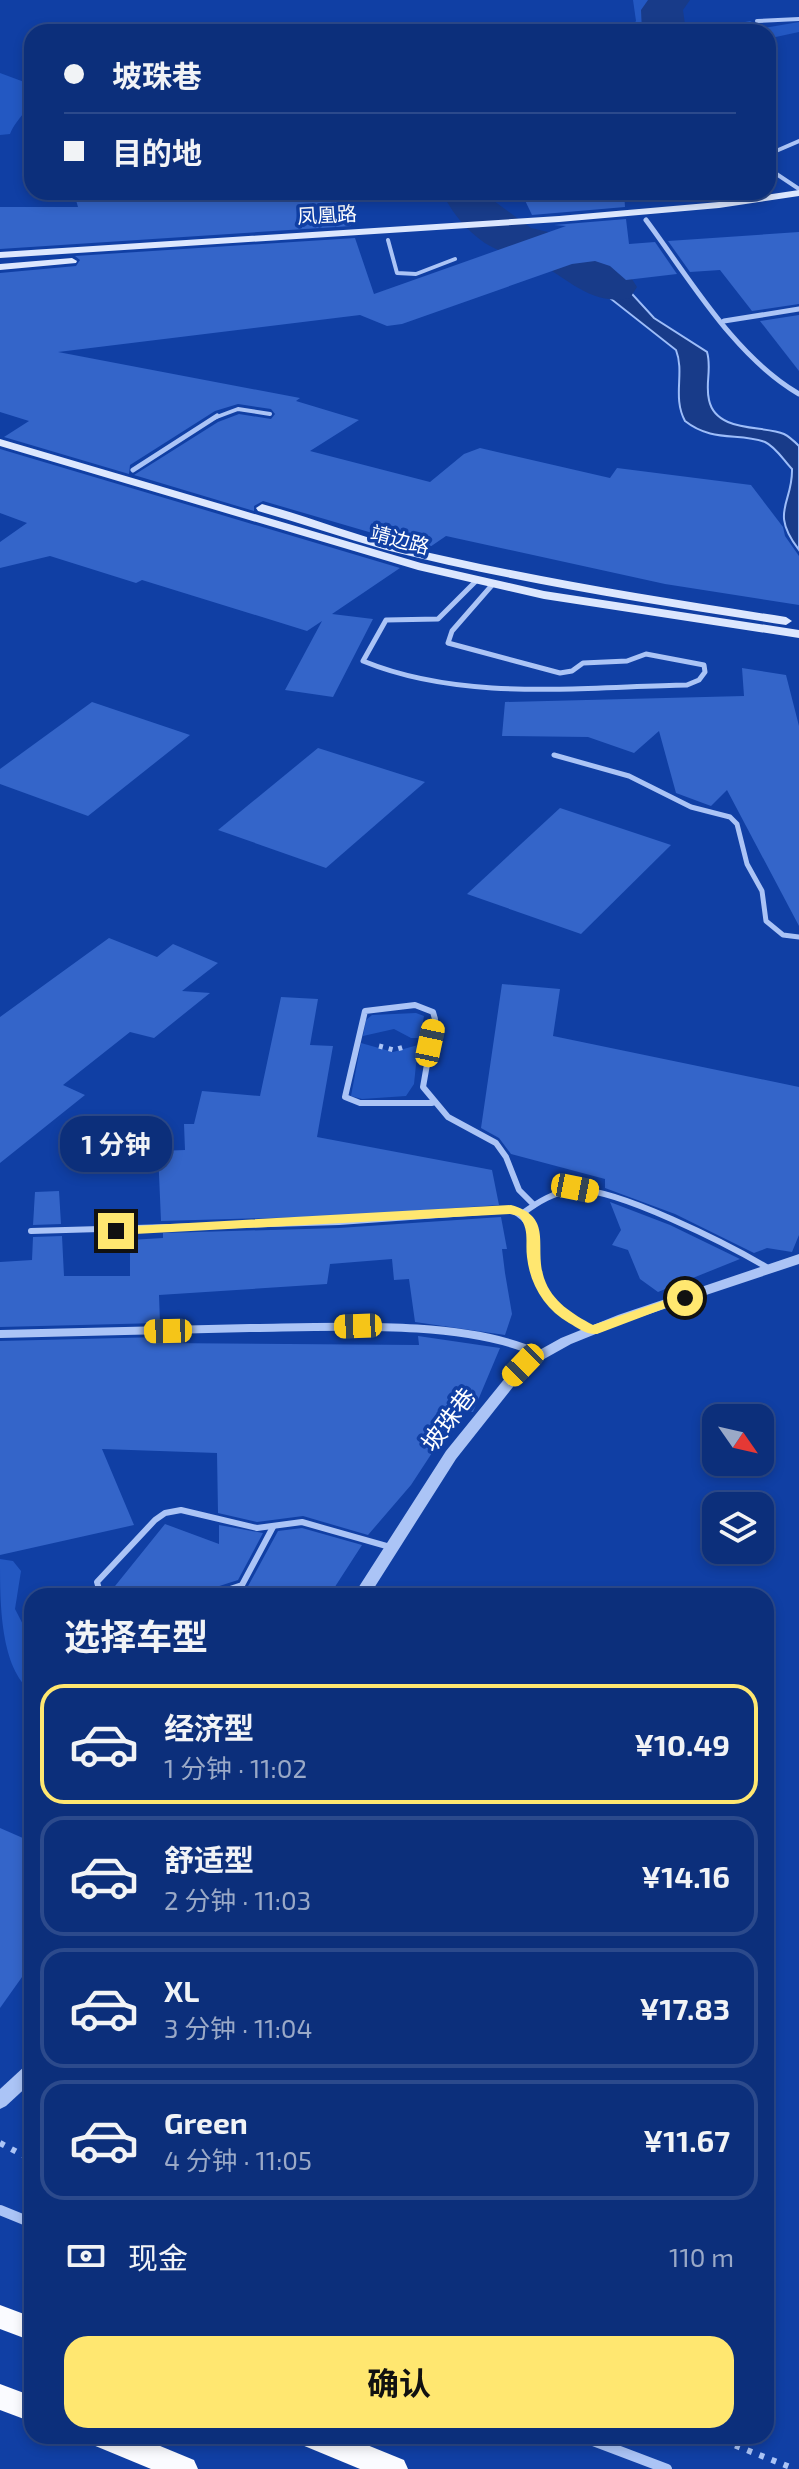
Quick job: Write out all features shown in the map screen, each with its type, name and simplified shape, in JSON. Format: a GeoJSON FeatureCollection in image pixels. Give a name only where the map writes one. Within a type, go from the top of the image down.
{"type":"FeatureCollection","features":[{"type":"Feature","properties":{"kind":"main road","name":"凤凰路"},"geometry":{"type":"LineString","coordinates":[[776,195],[799,191]]}},
{"type":"Feature","properties":{"kind":"main road","name":"凤凰路"},"geometry":{"type":"LineString","coordinates":[[0,267],[270,245],[471,235],[748,200]]}},
{"type":"Feature","properties":{"kind":"main road","name":"凤凰路"},"geometry":{"type":"LineString","coordinates":[[0,255],[449,226],[646,220],[799,205]]}},
{"type":"Feature","properties":{"kind":"main road","name":"靖边路"},"geometry":{"type":"LineString","coordinates":[[0,431],[388,546],[496,572],[621,596],[799,623]]}},
{"type":"Feature","properties":{"kind":"main road","name":"靖边路"},"geometry":{"type":"LineString","coordinates":[[0,442],[376,556],[493,584],[612,607],[799,634]]}},
{"type":"Feature","properties":{"kind":"main road"},"geometry":{"type":"LineString","coordinates":[[0,2317],[24,2326]]}},
{"type":"Feature","properties":{"kind":"main road"},"geometry":{"type":"LineString","coordinates":[[0,2397],[24,2406]]}},
{"type":"Feature","properties":{"kind":"main road"},"geometry":{"type":"LineString","coordinates":[[123,2444],[184,2469]]}},
{"type":"Feature","properties":{"kind":"main road"},"geometry":{"type":"LineString","coordinates":[[332,2444],[384,2465]]}},
{"type":"Feature","properties":{"kind":"main road"},"geometry":{"type":"LineString","coordinates":[[365,2444],[384,2465]]}},
{"type":"Feature","properties":{"kind":"street"},"geometry":{"type":"LineString","coordinates":[[646,220],[724,321],[778,383],[799,394]]}},
{"type":"Feature","properties":{"kind":"street"},"geometry":{"type":"LineString","coordinates":[[724,321],[799,309]]}},
{"type":"Feature","properties":{"kind":"street","name":"坡珠巷"},"geometry":{"type":"LineString","coordinates":[[366,1588],[451,1455],[508,1381],[539,1354],[592,1331],[799,1259]]}},
{"type":"Feature","properties":{"kind":"street"},"geometry":{"type":"LineString","coordinates":[[0,1334],[358,1326],[479,1336],[518,1344],[539,1354]]}},
{"type":"Feature","properties":{"kind":"street"},"geometry":{"type":"LineString","coordinates":[[0,2101],[24,2078]]}},
{"type":"Feature","properties":{"kind":"street"},"geometry":{"type":"LineString","coordinates":[[0,2210],[24,2220]]}},
{"type":"Feature","properties":{"kind":"street"},"geometry":{"type":"LineString","coordinates":[[601,2444],[667,2469]]}},
{"type":"Feature","properties":{"kind":"lane"},"geometry":{"type":"LineString","coordinates":[[757,21],[799,19]]}},
{"type":"Feature","properties":{"kind":"lane"},"geometry":{"type":"LineString","coordinates":[[776,151],[799,141]]}},
{"type":"Feature","properties":{"kind":"lane"},"geometry":{"type":"LineString","coordinates":[[776,174],[799,191]]}},
{"type":"Feature","properties":{"kind":"lane"},"geometry":{"type":"LineString","coordinates":[[388,240],[397,273],[416,274],[455,259]]}},
{"type":"Feature","properties":{"kind":"lane"},"geometry":{"type":"LineString","coordinates":[[133,470],[220,414],[238,409],[270,414]]}},
{"type":"Feature","properties":{"kind":"lane"},"geometry":{"type":"LineString","coordinates":[[477,580],[438,619],[405,617],[386,620],[363,661],[385,670],[496,688],[603,683],[687,685],[699,680],[705,672],[704,665],[689,659],[646,654],[627,661],[583,663],[572,671],[560,673],[448,643],[452,631],[493,584]]}},
{"type":"Feature","properties":{"kind":"lane"},"geometry":{"type":"LineString","coordinates":[[554,755],[629,776],[691,807],[730,817],[737,824],[747,864],[762,891],[766,921],[783,935],[799,937]]}},
{"type":"Feature","properties":{"kind":"lane"},"geometry":{"type":"LineString","coordinates":[[432,1103],[360,1103],[345,1097],[365,1011],[415,1005],[433,1012],[435,1019],[423,1087],[432,1103],[463,1127],[494,1141],[503,1150],[515,1188],[534,1205]]}},
{"type":"Feature","properties":{"kind":"lane"},"geometry":{"type":"LineString","coordinates":[[31,1231],[339,1222],[491,1210],[523,1213],[562,1191],[575,1188],[593,1191],[736,1246],[768,1268]]}},
{"type":"Feature","properties":{"kind":"lane"},"geometry":{"type":"LineString","coordinates":[[523,1213],[535,1234],[533,1255],[546,1296],[563,1314],[592,1331]]}},
{"type":"Feature","properties":{"kind":"lane"},"geometry":{"type":"LineString","coordinates":[[99,1588],[97,1582],[165,1513],[181,1510],[238,1526],[273,1527],[302,1522],[390,1547]]}},
{"type":"Feature","properties":{"kind":"lane"},"geometry":{"type":"LineString","coordinates":[[233,1588],[242,1585],[273,1527]]}},
{"type":"Feature","properties":{"kind":"path"},"geometry":{"type":"LineString","coordinates":[[377,1037],[379,1047],[394,1050],[406,1045],[407,1039]]}},
{"type":"Feature","properties":{"kind":"path"},"geometry":{"type":"LineString","coordinates":[[0,2143],[24,2156]]}},
{"type":"Feature","properties":{"kind":"path"},"geometry":{"type":"LineString","coordinates":[[731,2444],[795,2469]]}},
{"type":"Feature","properties":{"kind":"shaded area"},"geometry":{"type":"Polygon","coordinates":[[[633,0],[657,0],[651,11],[652,24],[634,24],[633,0]]]}},
{"type":"Feature","properties":{"kind":"shaded area"},"geometry":{"type":"Polygon","coordinates":[[[799,22],[799,32],[776,37],[776,26],[799,22]]]}},
{"type":"Feature","properties":{"kind":"shaded area"},"geometry":{"type":"Polygon","coordinates":[[[0,73],[24,82],[24,112],[10,134],[0,135],[0,73]]]}},
{"type":"Feature","properties":{"kind":"shaded area"},"geometry":{"type":"Polygon","coordinates":[[[570,238],[580,256],[612,272],[654,318],[707,352],[709,400],[713,411],[730,423],[784,434],[799,446],[799,550],[785,526],[784,516],[792,469],[776,451],[765,442],[716,435],[685,421],[679,403],[676,350],[568,265],[512,242],[570,238]]]}},
{"type":"Feature","properties":{"kind":"shaded area"},"geometry":{"type":"Polygon","coordinates":[[[416,1013],[424,1016],[420,1038],[411,1038],[394,1029],[363,1036],[366,1020],[372,1015],[416,1013]]]}},
{"type":"Feature","properties":{"kind":"shaded area"},"geometry":{"type":"Polygon","coordinates":[[[361,1043],[393,1052],[418,1045],[414,1084],[406,1096],[362,1099],[351,1096],[361,1043]]]}},
{"type":"Feature","properties":{"kind":"shaded area"},"geometry":{"type":"Polygon","coordinates":[[[0,1559],[13,1561],[21,1571],[15,1609],[24,1626],[24,1684],[8,1651],[0,1595],[0,1559]]]}},
{"type":"Feature","properties":{"kind":"building"},"geometry":{"type":"Polygon","coordinates":[[[76,200],[341,200],[351,226],[0,249],[0,207],[78,207],[76,200]]]}},
{"type":"Feature","properties":{"kind":"building"},"geometry":{"type":"Polygon","coordinates":[[[525,200],[625,200],[625,207],[532,215],[525,200]]]}},
{"type":"Feature","properties":{"kind":"building"},"geometry":{"type":"Polygon","coordinates":[[[626,219],[629,244],[655,242],[677,274],[626,280],[610,266],[595,261],[572,264],[402,324],[387,326],[360,315],[58,352],[300,398],[296,401],[359,420],[310,451],[430,482],[464,454],[480,448],[610,478],[617,468],[751,485],[783,527],[785,536],[799,556],[799,605],[665,584],[446,536],[427,549],[263,501],[254,506],[254,511],[134,475],[218,422],[239,414],[271,419],[275,414],[271,409],[238,404],[215,411],[130,465],[129,474],[4,437],[29,421],[0,412],[0,273],[76,266],[80,260],[75,256],[355,238],[374,294],[566,226],[554,225],[626,219]]]}},
{"type":"Feature","properties":{"kind":"building"},"geometry":{"type":"Polygon","coordinates":[[[799,232],[799,304],[752,311],[720,270],[690,272],[668,241],[799,232]]]}},
{"type":"Feature","properties":{"kind":"building"},"geometry":{"type":"Polygon","coordinates":[[[799,315],[799,371],[760,321],[799,315]]]}},
{"type":"Feature","properties":{"kind":"building"},"geometry":{"type":"Polygon","coordinates":[[[0,449],[400,568],[332,614],[373,619],[333,697],[285,690],[322,621],[307,631],[142,580],[136,583],[50,556],[0,568],[0,542],[27,523],[0,513],[0,449]]]}},
{"type":"Feature","properties":{"kind":"building"},"geometry":{"type":"Polygon","coordinates":[[[742,668],[786,675],[799,726],[799,926],[727,790],[711,806],[676,793],[659,731],[634,753],[588,737],[502,736],[505,702],[744,696],[742,668]]]}},
{"type":"Feature","properties":{"kind":"building"},"geometry":{"type":"Polygon","coordinates":[[[92,702],[190,735],[88,816],[0,784],[0,769],[92,702]]]}},
{"type":"Feature","properties":{"kind":"building"},"geometry":{"type":"Polygon","coordinates":[[[318,748],[425,782],[326,868],[218,830],[318,748]]]}},
{"type":"Feature","properties":{"kind":"building"},"geometry":{"type":"Polygon","coordinates":[[[560,808],[671,845],[581,934],[467,894],[560,808]]]}},
{"type":"Feature","properties":{"kind":"building"},"geometry":{"type":"Polygon","coordinates":[[[109,938],[157,957],[173,944],[218,963],[182,991],[210,993],[154,1038],[130,1032],[63,1085],[85,1095],[0,1163],[0,1017],[109,938]]]}},
{"type":"Feature","properties":{"kind":"building"},"geometry":{"type":"Polygon","coordinates":[[[502,984],[560,989],[553,1036],[799,1087],[799,1235],[792,1252],[767,1248],[754,1253],[675,1214],[605,1188],[605,1179],[511,1154],[499,1138],[481,1128],[502,984]]]}},
{"type":"Feature","properties":{"kind":"building"},"geometry":{"type":"Polygon","coordinates":[[[281,997],[318,999],[310,1045],[333,1046],[317,1137],[492,1170],[499,1205],[339,1216],[161,1221],[158,1151],[185,1150],[184,1124],[194,1124],[202,1091],[260,1096],[281,997]]]}},
{"type":"Feature","properties":{"kind":"building"},"geometry":{"type":"Polygon","coordinates":[[[59,1191],[61,1224],[33,1225],[35,1192],[59,1191]]]}},
{"type":"Feature","properties":{"kind":"building"},"geometry":{"type":"Polygon","coordinates":[[[610,1202],[670,1225],[740,1259],[658,1292],[640,1279],[628,1250],[612,1245],[621,1230],[610,1202]]]}},
{"type":"Feature","properties":{"kind":"building"},"geometry":{"type":"Polygon","coordinates":[[[501,1217],[507,1249],[502,1249],[512,1314],[505,1335],[415,1322],[409,1279],[394,1280],[392,1259],[330,1264],[327,1284],[159,1295],[160,1323],[0,1327],[0,1262],[32,1260],[33,1237],[62,1236],[64,1276],[130,1276],[130,1240],[163,1238],[163,1233],[339,1228],[501,1217]]]}},
{"type":"Feature","properties":{"kind":"building"},"geometry":{"type":"Polygon","coordinates":[[[418,1336],[500,1348],[473,1412],[444,1411],[445,1433],[411,1485],[368,1535],[303,1516],[257,1522],[218,1513],[217,1453],[102,1449],[134,1525],[0,1555],[0,1341],[160,1337],[160,1343],[419,1345],[418,1336]]]}},
{"type":"Feature","properties":{"kind":"building"},"geometry":{"type":"Polygon","coordinates":[[[165,1524],[219,1544],[219,1525],[263,1533],[238,1580],[213,1588],[113,1588],[165,1524]]]}},
{"type":"Feature","properties":{"kind":"building"},"geometry":{"type":"Polygon","coordinates":[[[302,1528],[362,1545],[334,1588],[247,1588],[278,1531],[302,1528]]]}},
{"type":"Feature","properties":{"kind":"building"},"geometry":{"type":"Polygon","coordinates":[[[0,1828],[24,1838],[24,1974],[0,2008],[0,1828]]]}},
{"type":"Feature","properties":{"kind":"waterway"},"geometry":{"type":"LineString","coordinates":[[663,24],[662,10],[669,0]]}},
{"type":"Feature","properties":{"kind":"waterway"},"geometry":{"type":"LineString","coordinates":[[470,200],[474,209],[517,241],[544,245],[612,287]]}},
{"type":"Feature","properties":{"kind":"route"},"geometry":{"type":"LineString","coordinates":[[116,1231],[339,1222],[511,1210],[523,1213],[535,1234],[533,1255],[546,1296],[563,1314],[592,1331],[685,1298]]}}]}
